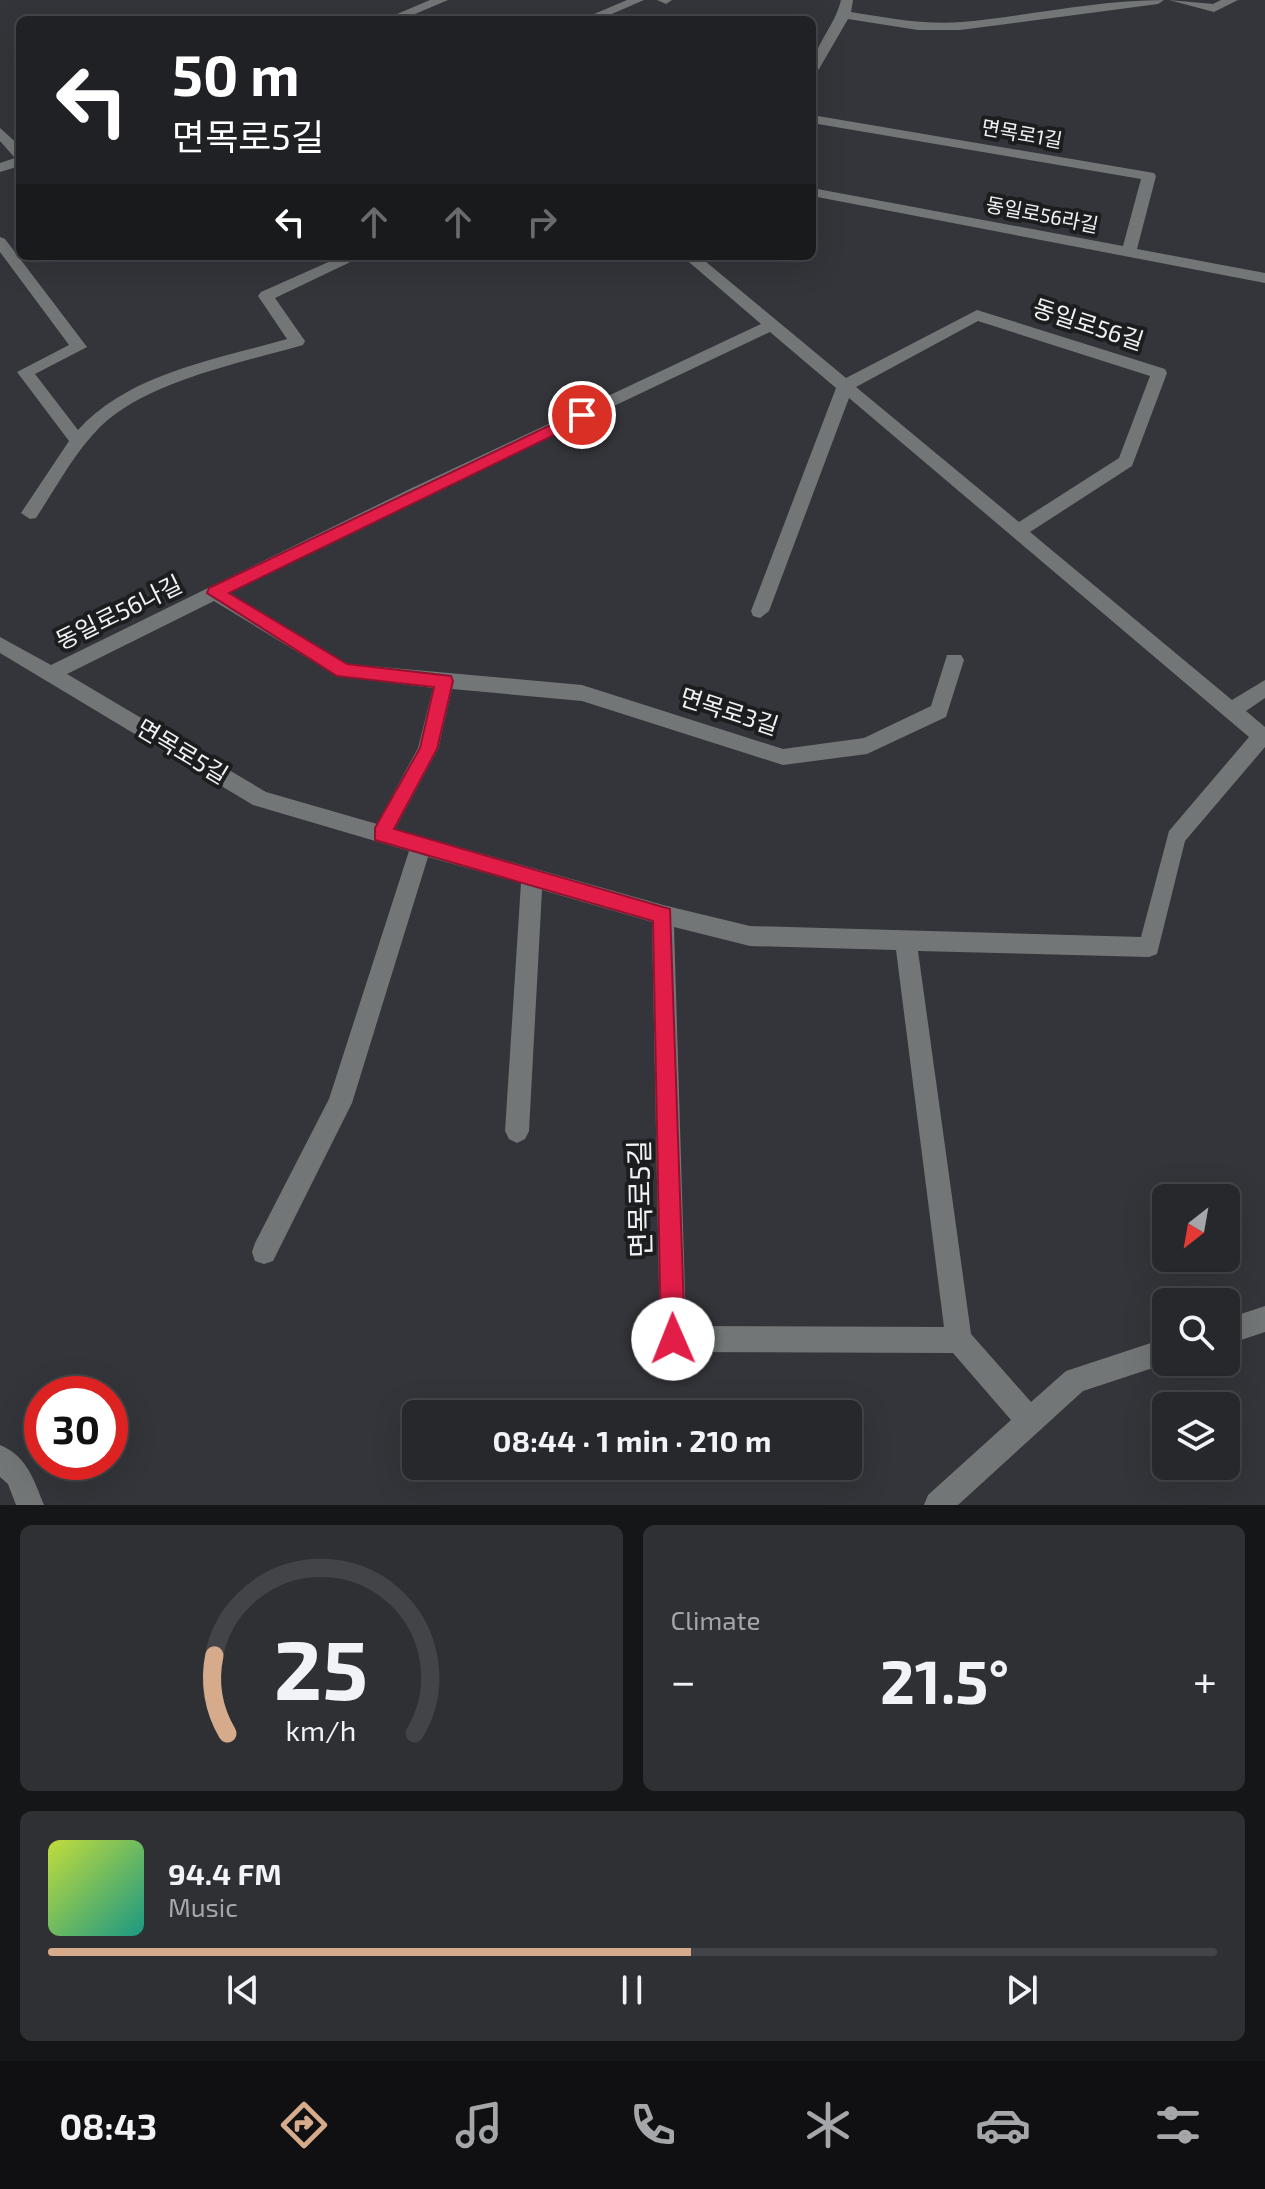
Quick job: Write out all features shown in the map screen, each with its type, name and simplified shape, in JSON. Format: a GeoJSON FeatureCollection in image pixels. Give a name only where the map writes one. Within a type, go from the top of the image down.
{"type":"FeatureCollection","features":[{"type":"Feature","properties":{"kind":"street"},"geometry":{"type":"LineString","coordinates":[[405,16],[442,0]]}},
{"type":"Feature","properties":{"kind":"street"},"geometry":{"type":"LineString","coordinates":[[596,16],[638,0]]}},
{"type":"Feature","properties":{"kind":"street"},"geometry":{"type":"LineString","coordinates":[[816,62],[844,15],[847,0]]}},
{"type":"Feature","properties":{"kind":"street"},"geometry":{"type":"LineString","coordinates":[[844,15],[918,26],[960,26],[1158,0]]}},
{"type":"Feature","properties":{"kind":"street"},"geometry":{"type":"LineString","coordinates":[[1175,0],[1214,8],[1232,0]]}},
{"type":"Feature","properties":{"kind":"street","name":"면목로1길"},"geometry":{"type":"LineString","coordinates":[[816,120],[1149,176],[1129,252]]}},
{"type":"Feature","properties":{"kind":"street"},"geometry":{"type":"LineString","coordinates":[[0,132],[16,153]]}},
{"type":"Feature","properties":{"kind":"street","name":"동일로56라길"},"geometry":{"type":"LineString","coordinates":[[816,193],[1265,278]]}},
{"type":"Feature","properties":{"kind":"street"},"geometry":{"type":"LineString","coordinates":[[0,242],[79,347],[25,372],[78,441]]}},
{"type":"Feature","properties":{"kind":"street"},"geometry":{"type":"LineString","coordinates":[[30,513],[87,427],[143,389],[297,341],[266,296],[346,260]]}},
{"type":"Feature","properties":{"kind":"street"},"geometry":{"type":"LineString","coordinates":[[695,260],[1263,737]]}},
{"type":"Feature","properties":{"kind":"street","name":"동일로56길"},"geometry":{"type":"LineString","coordinates":[[845,386],[977,315],[1159,373],[1126,462],[1018,531]]}},
{"type":"Feature","properties":{"kind":"street","name":"동일로56나길"},"geometry":{"type":"LineString","coordinates":[[50,674],[772,325]]}},
{"type":"Feature","properties":{"kind":"street"},"geometry":{"type":"LineString","coordinates":[[760,611],[845,386]]}},
{"type":"Feature","properties":{"kind":"street","name":"면목로3길"},"geometry":{"type":"LineString","coordinates":[[215,593],[344,671],[582,693],[783,757],[867,746],[939,711],[954,660]]}},
{"type":"Feature","properties":{"kind":"street","name":"면목로5길"},"geometry":{"type":"LineString","coordinates":[[0,644],[260,799],[663,915],[750,936],[1149,947],[1176,837],[1263,737]]}},
{"type":"Feature","properties":{"kind":"street"},"geometry":{"type":"LineString","coordinates":[[382,834],[428,749],[444,681]]}},
{"type":"Feature","properties":{"kind":"street"},"geometry":{"type":"LineString","coordinates":[[1231,711],[1265,688]]}},
{"type":"Feature","properties":{"kind":"street"},"geometry":{"type":"LineString","coordinates":[[264,1252],[340,1103],[421,846]]}},
{"type":"Feature","properties":{"kind":"street"},"geometry":{"type":"LineString","coordinates":[[517,1131],[532,877]]}},
{"type":"Feature","properties":{"kind":"street","name":"면목로5길"},"geometry":{"type":"LineString","coordinates":[[663,915],[673,1339],[959,1340]]}},
{"type":"Feature","properties":{"kind":"street"},"geometry":{"type":"LineString","coordinates":[[906,940],[959,1340],[1029,1420]]}},
{"type":"Feature","properties":{"kind":"street"},"geometry":{"type":"LineString","coordinates":[[1240,1327],[1265,1319]]}},
{"type":"Feature","properties":{"kind":"street"},"geometry":{"type":"LineString","coordinates":[[938,1505],[1075,1380],[1152,1355]]}},
{"type":"Feature","properties":{"kind":"street"},"geometry":{"type":"LineString","coordinates":[[0,1458],[18,1475],[30,1505]]}},
{"type":"Feature","properties":{"kind":"route"},"geometry":{"type":"LineString","coordinates":[[582,415],[215,593],[344,671],[444,681],[428,749],[382,834],[663,915],[673,1339]]}}]}
